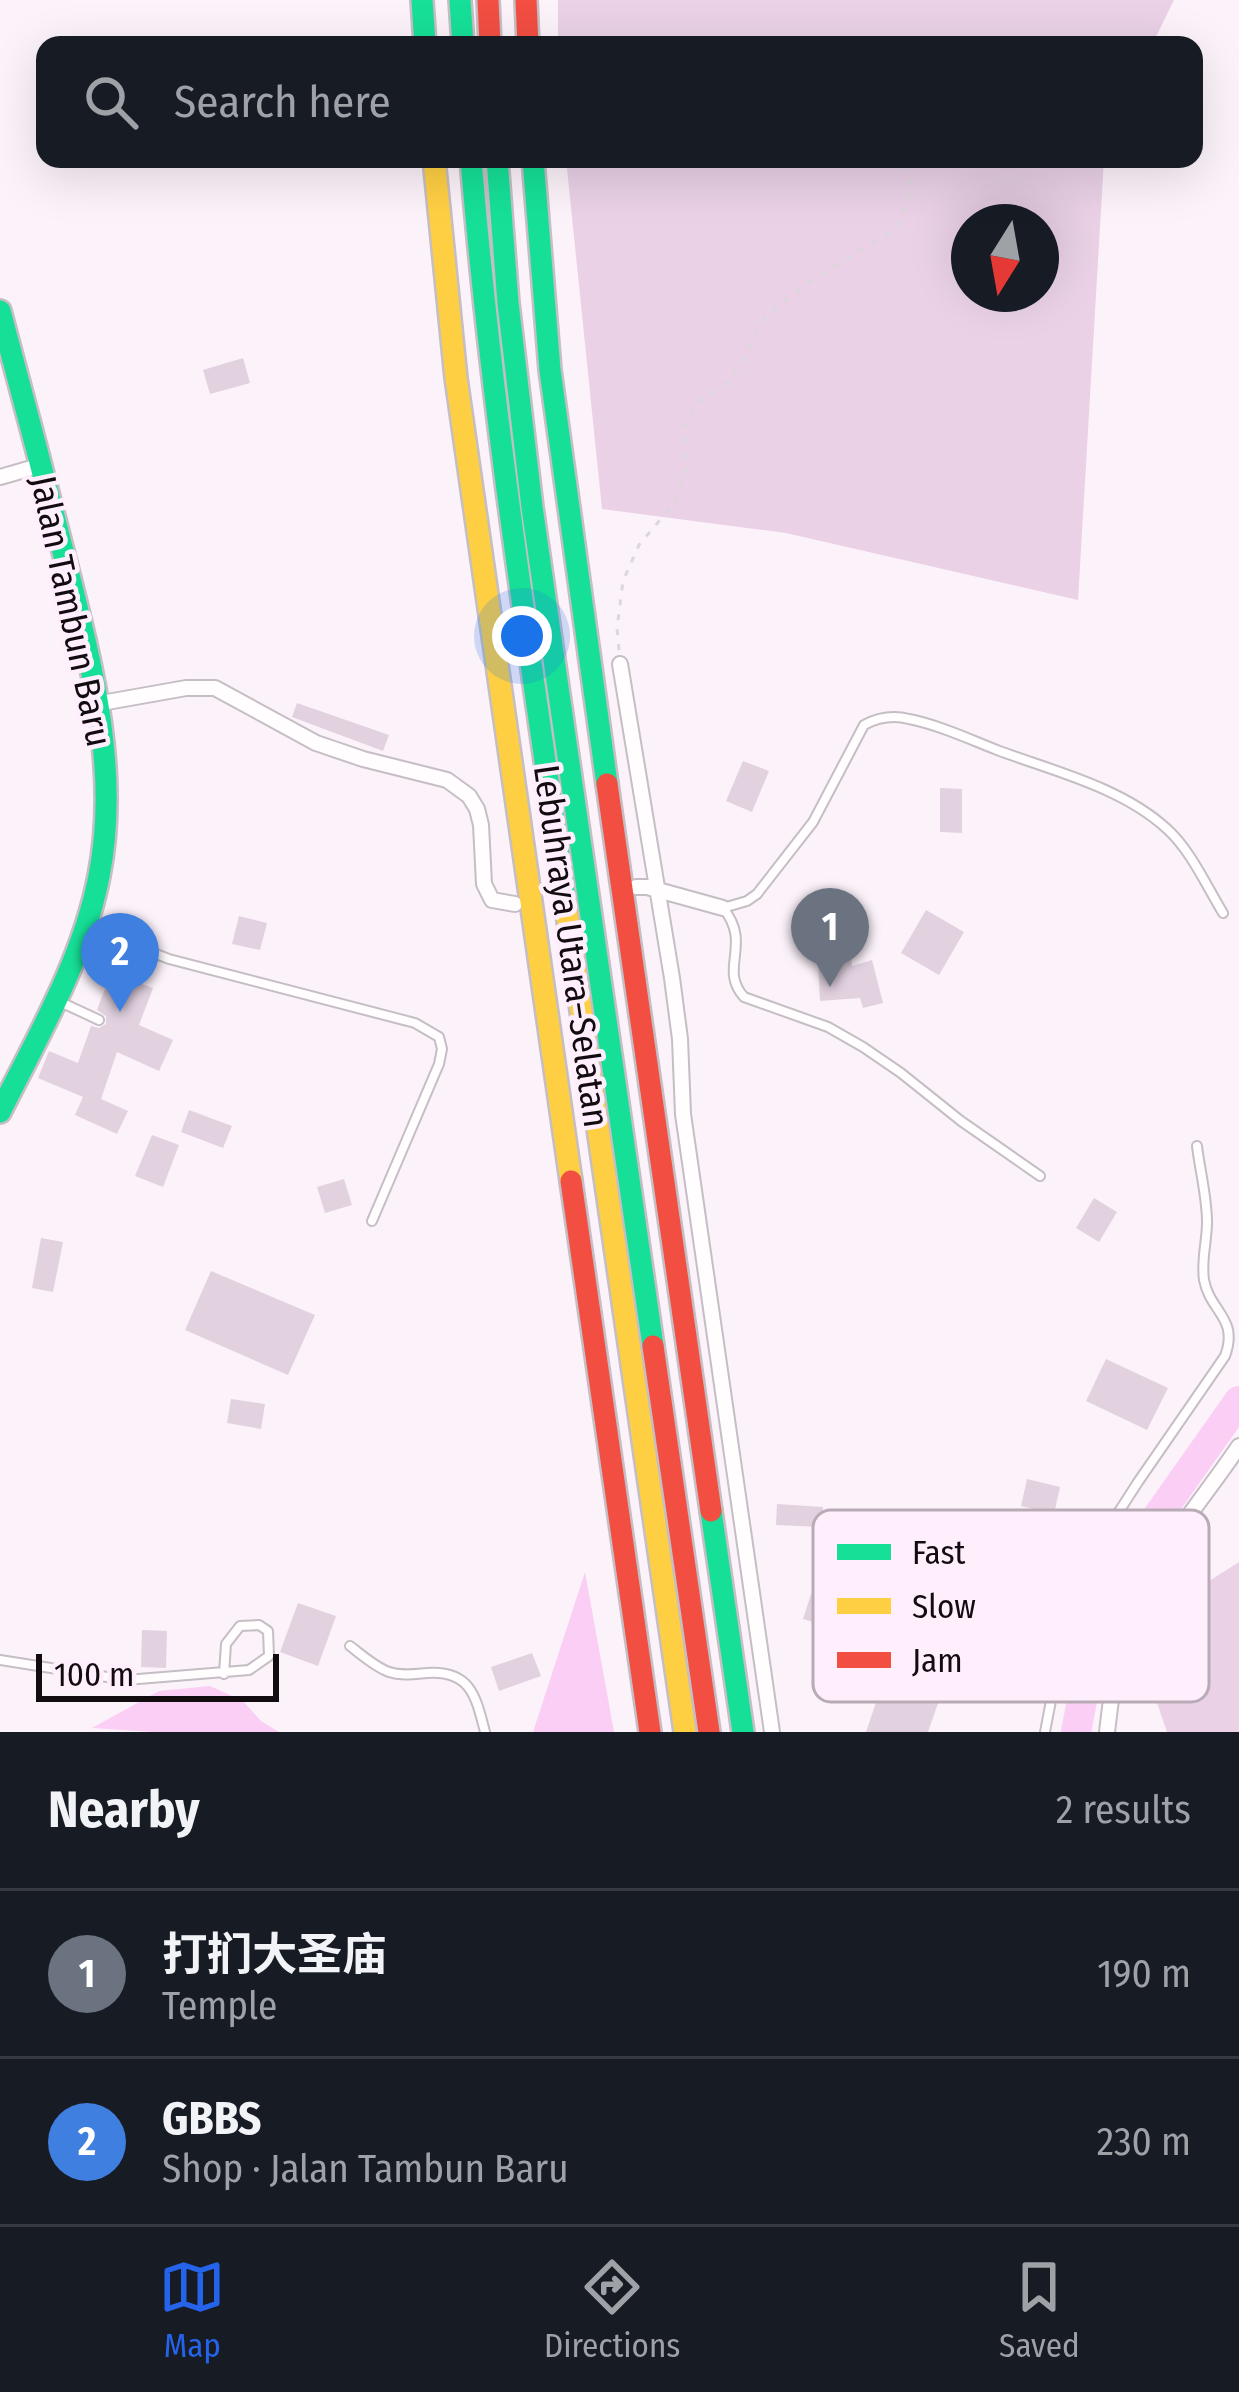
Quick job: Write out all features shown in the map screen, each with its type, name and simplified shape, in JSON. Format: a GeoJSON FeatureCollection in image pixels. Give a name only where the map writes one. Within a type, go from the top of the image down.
{"type":"FeatureCollection","features":[{"type":"Feature","properties":{"kind":"main road"},"geometry":{"type":"LineString","coordinates":[[422,0],[424,36]]}},
{"type":"Feature","properties":{"kind":"main road"},"geometry":{"type":"LineString","coordinates":[[460,0],[462,36]]}},
{"type":"Feature","properties":{"kind":"main road"},"geometry":{"type":"LineString","coordinates":[[488,0],[490,36]]}},
{"type":"Feature","properties":{"kind":"main road"},"geometry":{"type":"LineString","coordinates":[[526,0],[528,36]]}},
{"type":"Feature","properties":{"kind":"main road"},"geometry":{"type":"LineString","coordinates":[[435,168],[446,307],[468,468],[650,1732]]}},
{"type":"Feature","properties":{"kind":"main road","name":"Lebuhraya Utara–Selatan"},"geometry":{"type":"LineString","coordinates":[[471,168],[508,509],[685,1732]]}},
{"type":"Feature","properties":{"kind":"main road","name":"Lebuhraya Utara–Selatan"},"geometry":{"type":"LineString","coordinates":[[498,168],[532,507],[709,1732]]}},
{"type":"Feature","properties":{"kind":"main road"},"geometry":{"type":"LineString","coordinates":[[534,168],[550,370],[567,504],[743,1732]]}},
{"type":"Feature","properties":{"kind":"main road","name":"Jalan Tambun Baru"},"geometry":{"type":"LineString","coordinates":[[0,310],[83,628],[96,704],[105,821],[98,879],[85,926],[0,1112]]}},
{"type":"Feature","properties":{"kind":"street"},"geometry":{"type":"LineString","coordinates":[[0,477],[42,465]]}},
{"type":"Feature","properties":{"kind":"street"},"geometry":{"type":"LineString","coordinates":[[620,664],[680,1039],[683,1114],[772,1732]]}},
{"type":"Feature","properties":{"kind":"street"},"geometry":{"type":"LineString","coordinates":[[96,704],[201,686],[215,688],[316,743],[447,781],[469,796],[477,809],[487,893],[492,900],[514,904]]}},
{"type":"Feature","properties":{"kind":"street"},"geometry":{"type":"LineString","coordinates":[[636,887],[723,908]]}},
{"type":"Feature","properties":{"kind":"street"},"geometry":{"type":"LineString","coordinates":[[1195,1510],[1239,1447]]}},
{"type":"Feature","properties":{"kind":"street"},"geometry":{"type":"LineString","coordinates":[[1107,1732],[1111,1702]]}},
{"type":"Feature","properties":{"kind":"lane"},"geometry":{"type":"LineString","coordinates":[[1040,1176],[863,1047],[828,1027],[744,997],[734,979],[737,934],[723,908],[757,894],[813,822],[864,725],[891,716],[932,725],[1141,809],[1169,830],[1223,913]]}},
{"type":"Feature","properties":{"kind":"lane"},"geometry":{"type":"LineString","coordinates":[[85,926],[170,959],[415,1023],[439,1037],[439,1064],[372,1221]]}},
{"type":"Feature","properties":{"kind":"lane"},"geometry":{"type":"LineString","coordinates":[[55,999],[99,1020]]}},
{"type":"Feature","properties":{"kind":"lane"},"geometry":{"type":"LineString","coordinates":[[1121,1510],[1226,1356],[1233,1338],[1204,1278],[1207,1222],[1197,1146]]}},
{"type":"Feature","properties":{"kind":"lane"},"geometry":{"type":"LineString","coordinates":[[0,1660],[126,1680],[224,1674],[249,1670],[269,1656],[268,1631],[260,1624],[240,1625],[226,1644],[224,1674]]}},
{"type":"Feature","properties":{"kind":"lane"},"geometry":{"type":"LineString","coordinates":[[350,1646],[388,1672],[454,1676],[475,1694],[485,1732]]}},
{"type":"Feature","properties":{"kind":"lane"},"geometry":{"type":"LineString","coordinates":[[1046,1732],[1051,1702]]}},
{"type":"Feature","properties":{"kind":"path"},"geometry":{"type":"LineString","coordinates":[[620,664],[616,628],[623,580],[639,545],[675,502],[686,470],[685,426],[700,401],[731,380],[766,316],[808,283],[894,230],[910,190],[911,168]]}},
{"type":"Feature","properties":{"kind":"shaded area"},"geometry":{"type":"Polygon","coordinates":[[[558,0],[1174,0],[1156,36],[558,36],[558,0]]]}},
{"type":"Feature","properties":{"kind":"shaded area"},"geometry":{"type":"Polygon","coordinates":[[[567,168],[1103,168],[1078,600],[786,533],[602,509],[567,168]]]}},
{"type":"Feature","properties":{"kind":"shaded area"},"geometry":{"type":"Polygon","coordinates":[[[1239,1562],[1239,1732],[1167,1732],[1157,1702],[1209,1702],[1209,1581],[1239,1562]]]}},
{"type":"Feature","properties":{"kind":"shaded area"},"geometry":{"type":"Polygon","coordinates":[[[585,1572],[614,1732],[533,1732],[585,1572]]]}},
{"type":"Feature","properties":{"kind":"shaded area"},"geometry":{"type":"Polygon","coordinates":[[[210,1686],[243,1701],[279,1732],[92,1728],[159,1691],[210,1686]]]}},
{"type":"Feature","properties":{"kind":"building"},"geometry":{"type":"Polygon","coordinates":[[[243,358],[250,383],[210,394],[203,370],[243,358]]]}},
{"type":"Feature","properties":{"kind":"building"},"geometry":{"type":"Polygon","coordinates":[[[297,703],[389,735],[383,751],[292,717],[297,703]]]}},
{"type":"Feature","properties":{"kind":"building"},"geometry":{"type":"Polygon","coordinates":[[[743,761],[769,771],[752,812],[726,801],[743,761]]]}},
{"type":"Feature","properties":{"kind":"building"},"geometry":{"type":"Polygon","coordinates":[[[940,788],[962,789],[962,833],[940,832],[940,788]]]}},
{"type":"Feature","properties":{"kind":"building"},"geometry":{"type":"Polygon","coordinates":[[[926,910],[964,932],[939,975],[901,953],[926,910]]]}},
{"type":"Feature","properties":{"kind":"building"},"geometry":{"type":"Polygon","coordinates":[[[239,916],[267,923],[260,950],[232,944],[239,916]]]}},
{"type":"Feature","properties":{"kind":"building"},"geometry":{"type":"Polygon","coordinates":[[[851,957],[852,966],[872,960],[883,1003],[863,1008],[860,998],[820,1001],[818,959],[851,957]]]}},
{"type":"Feature","properties":{"kind":"building"},"geometry":{"type":"Polygon","coordinates":[[[111,973],[153,988],[139,1025],[173,1040],[159,1071],[117,1052],[101,1099],[128,1111],[117,1134],[75,1115],[83,1097],[38,1078],[49,1051],[78,1063],[91,1026],[106,1024],[106,1016],[97,1010],[111,973]]]}},
{"type":"Feature","properties":{"kind":"building"},"geometry":{"type":"Polygon","coordinates":[[[189,1110],[232,1126],[223,1148],[181,1132],[189,1110]]]}},
{"type":"Feature","properties":{"kind":"building"},"geometry":{"type":"Polygon","coordinates":[[[152,1135],[179,1145],[163,1187],[135,1176],[152,1135]]]}},
{"type":"Feature","properties":{"kind":"building"},"geometry":{"type":"Polygon","coordinates":[[[344,1179],[352,1205],[325,1213],[317,1187],[344,1179]]]}},
{"type":"Feature","properties":{"kind":"building"},"geometry":{"type":"Polygon","coordinates":[[[1094,1198],[1117,1212],[1099,1242],[1076,1228],[1094,1198]]]}},
{"type":"Feature","properties":{"kind":"building"},"geometry":{"type":"Polygon","coordinates":[[[41,1238],[63,1242],[53,1292],[32,1288],[41,1238]]]}},
{"type":"Feature","properties":{"kind":"building"},"geometry":{"type":"Polygon","coordinates":[[[211,1271],[315,1315],[288,1375],[185,1330],[211,1271]]]}},
{"type":"Feature","properties":{"kind":"building"},"geometry":{"type":"Polygon","coordinates":[[[1106,1359],[1168,1388],[1147,1430],[1086,1401],[1106,1359]]]}},
{"type":"Feature","properties":{"kind":"building"},"geometry":{"type":"Polygon","coordinates":[[[231,1399],[265,1404],[261,1429],[227,1423],[231,1399]]]}},
{"type":"Feature","properties":{"kind":"building"},"geometry":{"type":"Polygon","coordinates":[[[1027,1479],[1060,1487],[1055,1510],[1021,1506],[1027,1479]]]}},
{"type":"Feature","properties":{"kind":"building"},"geometry":{"type":"Polygon","coordinates":[[[777,1504],[823,1507],[813,1510],[813,1527],[776,1525],[777,1504]]]}},
{"type":"Feature","properties":{"kind":"building"},"geometry":{"type":"Polygon","coordinates":[[[811,1594],[813,1595],[813,1622],[803,1619],[811,1594]]]}},
{"type":"Feature","properties":{"kind":"building"},"geometry":{"type":"Polygon","coordinates":[[[298,1603],[336,1616],[318,1666],[280,1652],[298,1603]]]}},
{"type":"Feature","properties":{"kind":"building"},"geometry":{"type":"Polygon","coordinates":[[[142,1630],[167,1631],[166,1668],[141,1667],[142,1630]]]}},
{"type":"Feature","properties":{"kind":"building"},"geometry":{"type":"Polygon","coordinates":[[[532,1653],[541,1676],[499,1691],[491,1667],[532,1653]]]}},
{"type":"Feature","properties":{"kind":"building"},"geometry":{"type":"Polygon","coordinates":[[[876,1702],[938,1702],[928,1732],[866,1732],[876,1702]]]}},
{"type":"Feature","properties":{"kind":"waterway"},"geometry":{"type":"LineString","coordinates":[[1162,1510],[1239,1401]]}},
{"type":"Feature","properties":{"kind":"waterway"},"geometry":{"type":"LineString","coordinates":[[1076,1732],[1082,1702]]}},
{"type":"Feature","properties":{"kind":"traffic: fast"},"geometry":{"type":"LineString","coordinates":[[422,0],[424,36]]}},
{"type":"Feature","properties":{"kind":"traffic: fast"},"geometry":{"type":"LineString","coordinates":[[460,0],[462,36]]}},
{"type":"Feature","properties":{"kind":"traffic: fast"},"geometry":{"type":"LineString","coordinates":[[472,168],[500,437],[565,900]]}},
{"type":"Feature","properties":{"kind":"traffic: fast"},"geometry":{"type":"LineString","coordinates":[[498,168],[532,507],[653,1346]]}},
{"type":"Feature","properties":{"kind":"traffic: fast"},"geometry":{"type":"LineString","coordinates":[[534,168],[550,370],[607,784]]}},
{"type":"Feature","properties":{"kind":"traffic: fast"},"geometry":{"type":"LineString","coordinates":[[0,311],[84,637],[100,716],[106,796],[99,876],[82,938],[0,1112]]}},
{"type":"Feature","properties":{"kind":"traffic: fast"},"geometry":{"type":"LineString","coordinates":[[711,1511],[743,1732]]}},
{"type":"Feature","properties":{"kind":"traffic: slow"},"geometry":{"type":"LineString","coordinates":[[435,168],[456,378],[571,1181]]}},
{"type":"Feature","properties":{"kind":"traffic: slow"},"geometry":{"type":"LineString","coordinates":[[565,900],[685,1732]]}},
{"type":"Feature","properties":{"kind":"traffic: jam"},"geometry":{"type":"LineString","coordinates":[[488,0],[490,36]]}},
{"type":"Feature","properties":{"kind":"traffic: jam"},"geometry":{"type":"LineString","coordinates":[[526,0],[528,36]]}},
{"type":"Feature","properties":{"kind":"traffic: jam"},"geometry":{"type":"LineString","coordinates":[[607,784],[711,1511]]}},
{"type":"Feature","properties":{"kind":"traffic: jam"},"geometry":{"type":"LineString","coordinates":[[571,1181],[650,1732]]}},
{"type":"Feature","properties":{"kind":"traffic: jam"},"geometry":{"type":"LineString","coordinates":[[653,1346],[709,1732]]}},
{"type":"Feature","properties":{"kind":"place","name":"打扪大圣庙"},"geometry":{"type":"Point","coordinates":[830,987]}},
{"type":"Feature","properties":{"kind":"place","name":"GBBS"},"geometry":{"type":"Point","coordinates":[120,1012]}}]}
